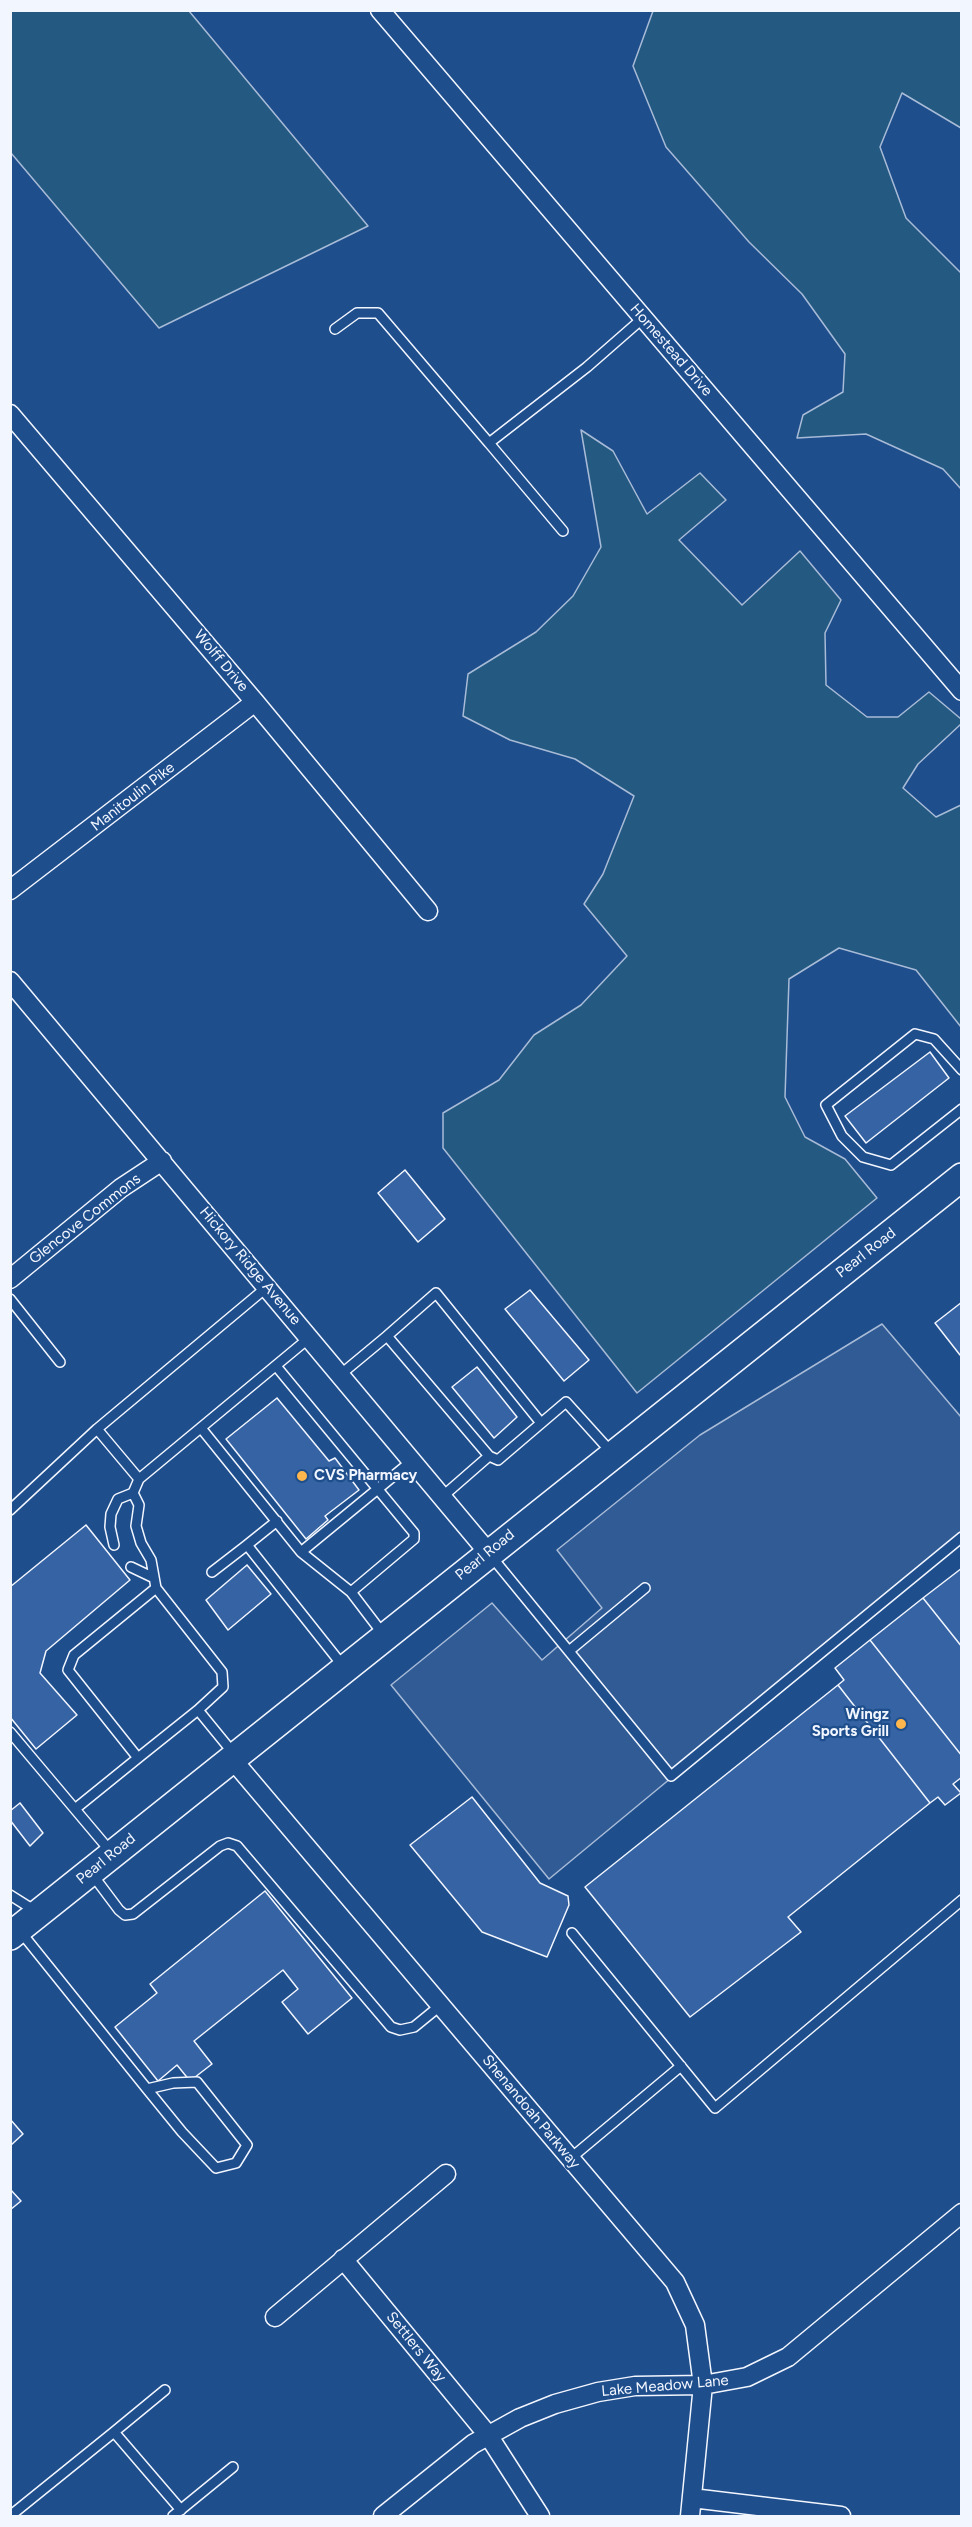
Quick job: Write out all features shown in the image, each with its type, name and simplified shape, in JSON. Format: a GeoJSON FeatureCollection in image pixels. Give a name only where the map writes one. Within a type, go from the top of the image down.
{"type":"FeatureCollection","features":[{"type":"Feature","properties":{"kind":"main road","name":"Pearl Road"},"geometry":{"type":"LineString","coordinates":[[23,1926],[488,1552],[962,1177]]}},
{"type":"Feature","properties":{"kind":"street","name":"Homestead Drive"},"geometry":{"type":"LineString","coordinates":[[380,10],[962,690]]}},
{"type":"Feature","properties":{"kind":"street","name":"Wolff Drive"},"geometry":{"type":"LineString","coordinates":[[10,414],[255,702],[428,911]]}},
{"type":"Feature","properties":{"kind":"street","name":"Manitoulin Pike"},"geometry":{"type":"LineString","coordinates":[[10,890],[255,702]]}},
{"type":"Feature","properties":{"kind":"street","name":"Hickory Ridge Avenue"},"geometry":{"type":"LineString","coordinates":[[10,981],[488,1552]]}},
{"type":"Feature","properties":{"kind":"street","name":"Glencove Commons"},"geometry":{"type":"LineString","coordinates":[[10,1279],[122,1188],[162,1161]]}},
{"type":"Feature","properties":{"kind":"street","name":"Shenandoah Parkway"},"geometry":{"type":"LineString","coordinates":[[234,1757],[675,2282],[695,2325],[703,2385],[690,2517]]}},
{"type":"Feature","properties":{"kind":"street"},"geometry":{"type":"LineString","coordinates":[[275,2317],[446,2174]]}},
{"type":"Feature","properties":{"kind":"street","name":"Lake Meadow Lane"},"geometry":{"type":"LineString","coordinates":[[383,2517],[443,2467],[488,2435],[546,2407],[598,2392],[635,2386],[703,2385],[747,2377],[788,2357],[962,2213]]}},
{"type":"Feature","properties":{"kind":"street","name":"Settlers Way"},"geometry":{"type":"LineString","coordinates":[[343,2259],[488,2435],[540,2517]]}},
{"type":"Feature","properties":{"kind":"street"},"geometry":{"type":"LineString","coordinates":[[692,2498],[842,2517]]}},
{"type":"Feature","properties":{"kind":"lane"},"geometry":{"type":"LineString","coordinates":[[335,329],[357,313],[378,313],[563,531]]}},
{"type":"Feature","properties":{"kind":"lane"},"geometry":{"type":"LineString","coordinates":[[489,443],[587,367],[643,318]]}},
{"type":"Feature","properties":{"kind":"lane"},"geometry":{"type":"LineString","coordinates":[[962,1070],[934,1039],[915,1034],[826,1105],[842,1136],[863,1157],[891,1165],[962,1109]]}},
{"type":"Feature","properties":{"kind":"lane"},"geometry":{"type":"LineString","coordinates":[[10,1510],[97,1429],[267,1287]]}},
{"type":"Feature","properties":{"kind":"lane"},"geometry":{"type":"LineString","coordinates":[[340,1375],[436,1293],[541,1423]]}},
{"type":"Feature","properties":{"kind":"lane"},"geometry":{"type":"LineString","coordinates":[[10,1299],[60,1362]]}},
{"type":"Feature","properties":{"kind":"lane"},"geometry":{"type":"LineString","coordinates":[[387,1336],[489,1456],[498,1460],[566,1402],[612,1454]]}},
{"type":"Feature","properties":{"kind":"lane"},"geometry":{"type":"LineString","coordinates":[[114,1545],[110,1527],[111,1514],[118,1499],[133,1493],[139,1479],[309,1338]]}},
{"type":"Feature","properties":{"kind":"lane"},"geometry":{"type":"LineString","coordinates":[[276,1366],[414,1533],[414,1539],[351,1592]]}},
{"type":"Feature","properties":{"kind":"lane"},"geometry":{"type":"LineString","coordinates":[[201,1428],[301,1552],[351,1592],[384,1636]]}},
{"type":"Feature","properties":{"kind":"lane"},"geometry":{"type":"LineString","coordinates":[[97,1429],[139,1479]]}},
{"type":"Feature","properties":{"kind":"lane"},"geometry":{"type":"LineString","coordinates":[[442,1497],[489,1456]]}},
{"type":"Feature","properties":{"kind":"lane"},"geometry":{"type":"LineString","coordinates":[[301,1552],[413,1460]]}},
{"type":"Feature","properties":{"kind":"lane"},"geometry":{"type":"LineString","coordinates":[[75,1809],[198,1710],[223,1687],[222,1672],[156,1588],[152,1577],[151,1560],[141,1543],[136,1526],[139,1505],[133,1493]]}},
{"type":"Feature","properties":{"kind":"lane"},"geometry":{"type":"LineString","coordinates":[[212,1572],[277,1521]]}},
{"type":"Feature","properties":{"kind":"lane"},"geometry":{"type":"LineString","coordinates":[[488,1552],[671,1776],[962,1537]]}},
{"type":"Feature","properties":{"kind":"lane"},"geometry":{"type":"LineString","coordinates":[[247,1545],[345,1668]]}},
{"type":"Feature","properties":{"kind":"lane"},"geometry":{"type":"LineString","coordinates":[[131,1567],[152,1577]]}},
{"type":"Feature","properties":{"kind":"lane"},"geometry":{"type":"LineString","coordinates":[[138,1758],[68,1670],[74,1655],[156,1588]]}},
{"type":"Feature","properties":{"kind":"lane"},"geometry":{"type":"LineString","coordinates":[[569,1651],[645,1588]]}},
{"type":"Feature","properties":{"kind":"lane"},"geometry":{"type":"LineString","coordinates":[[198,1710],[234,1757]]}},
{"type":"Feature","properties":{"kind":"lane"},"geometry":{"type":"LineString","coordinates":[[10,1732],[113,1854]]}},
{"type":"Feature","properties":{"kind":"lane"},"geometry":{"type":"LineString","coordinates":[[91,1872],[119,1910],[125,1915],[134,1914],[220,1846],[228,1844],[237,1846],[391,2027],[400,2030],[414,2027],[441,2005]]}},
{"type":"Feature","properties":{"kind":"lane"},"geometry":{"type":"LineString","coordinates":[[10,1895],[23,1926],[147,2089],[216,2168],[236,2163],[247,2145],[197,2082],[147,2089]]}},
{"type":"Feature","properties":{"kind":"lane"},"geometry":{"type":"LineString","coordinates":[[573,1933],[715,2108],[962,1900]]}},
{"type":"Feature","properties":{"kind":"lane"},"geometry":{"type":"LineString","coordinates":[[570,2158],[681,2066]]}},
{"type":"Feature","properties":{"kind":"lane"},"geometry":{"type":"LineString","coordinates":[[10,2516],[165,2390]]}},
{"type":"Feature","properties":{"kind":"lane"},"geometry":{"type":"LineString","coordinates":[[114,2432],[177,2513],[233,2467]]}},
{"type":"Feature","properties":{"kind":"shaded area"},"geometry":{"type":"Polygon","coordinates":[[[10,11],[189,11],[368,226],[159,328],[11,153],[10,11]]]}},
{"type":"Feature","properties":{"kind":"shaded area"},"geometry":{"type":"Polygon","coordinates":[[[653,11],[961,11],[961,128],[902,93],[880,147],[906,218],[961,273],[961,489],[943,469],[866,434],[797,438],[803,415],[843,392],[845,354],[802,294],[749,242],[666,147],[633,66],[653,11]]]}},
{"type":"Feature","properties":{"kind":"shaded area"},"geometry":{"type":"Polygon","coordinates":[[[581,430],[613,451],[647,514],[700,473],[726,500],[679,540],[742,605],[800,551],[841,600],[825,633],[826,685],[867,717],[898,717],[929,692],[961,719],[961,724],[918,764],[903,788],[936,817],[961,805],[961,1027],[916,970],[839,948],[789,979],[785,1097],[805,1137],[845,1159],[877,1198],[637,1393],[443,1148],[443,1113],[499,1080],[534,1035],[581,1005],[627,956],[584,904],[603,874],[634,796],[575,759],[510,740],[463,716],[468,674],[536,632],[573,596],[601,547],[581,430]]]}},
{"type":"Feature","properties":{"kind":"shaded area"},"geometry":{"type":"Polygon","coordinates":[[[882,1324],[961,1417],[961,1538],[549,1879],[391,1685],[492,1603],[542,1660],[602,1608],[557,1550],[700,1435],[882,1324]]]}},
{"type":"Feature","properties":{"kind":"building"},"geometry":{"type":"Polygon","coordinates":[[[930,1052],[949,1078],[866,1143],[845,1116],[930,1052]]]}},
{"type":"Feature","properties":{"kind":"building"},"geometry":{"type":"Polygon","coordinates":[[[405,1170],[445,1219],[418,1242],[378,1193],[405,1170]]]}},
{"type":"Feature","properties":{"kind":"building"},"geometry":{"type":"Polygon","coordinates":[[[530,1290],[589,1360],[564,1381],[505,1309],[530,1290]]]}},
{"type":"Feature","properties":{"kind":"building"},"geometry":{"type":"Polygon","coordinates":[[[962,1302],[962,1354],[960,1355],[935,1323],[962,1302]]]}},
{"type":"Feature","properties":{"kind":"building"},"geometry":{"type":"Polygon","coordinates":[[[477,1367],[517,1417],[494,1438],[452,1387],[477,1367]]]}},
{"type":"Feature","properties":{"kind":"building","name":"CVS Pharmacy"},"geometry":{"type":"Polygon","coordinates":[[[277,1398],[329,1461],[335,1458],[359,1490],[325,1516],[328,1520],[306,1539],[226,1439],[277,1398]]]}},
{"type":"Feature","properties":{"kind":"building"},"geometry":{"type":"Polygon","coordinates":[[[86,1525],[130,1580],[46,1651],[40,1673],[77,1715],[36,1749],[10,1717],[10,1587],[86,1525]]]}},
{"type":"Feature","properties":{"kind":"building"},"geometry":{"type":"Polygon","coordinates":[[[247,1565],[271,1594],[228,1630],[206,1600],[247,1565]]]}},
{"type":"Feature","properties":{"kind":"building"},"geometry":{"type":"Polygon","coordinates":[[[962,1568],[962,1647],[923,1598],[962,1568]]]}},
{"type":"Feature","properties":{"kind":"building"},"geometry":{"type":"Polygon","coordinates":[[[923,1598],[962,1647],[962,1756],[870,1640],[923,1598]]]}},
{"type":"Feature","properties":{"kind":"building"},"geometry":{"type":"Polygon","coordinates":[[[870,1640],[962,1756],[962,1777],[953,1784],[961,1793],[945,1805],[938,1797],[930,1803],[838,1685],[844,1680],[835,1668],[870,1640]]]}},
{"type":"Feature","properties":{"kind":"building"},"geometry":{"type":"Polygon","coordinates":[[[838,1685],[930,1803],[788,1917],[801,1932],[690,2017],[585,1887],[838,1685]]]}},
{"type":"Feature","properties":{"kind":"building"},"geometry":{"type":"Polygon","coordinates":[[[472,1797],[540,1883],[568,1896],[569,1905],[547,1957],[482,1932],[410,1845],[472,1797]]]}},
{"type":"Feature","properties":{"kind":"building"},"geometry":{"type":"Polygon","coordinates":[[[20,1803],[43,1833],[30,1846],[10,1820],[10,1811],[20,1803]]]}},
{"type":"Feature","properties":{"kind":"building"},"geometry":{"type":"Polygon","coordinates":[[[265,1891],[352,1998],[308,2034],[282,2002],[298,1989],[283,1970],[194,2041],[212,2064],[190,2081],[177,2065],[158,2081],[115,2027],[157,1993],[150,1984],[265,1891]]]}},
{"type":"Feature","properties":{"kind":"building"},"geometry":{"type":"Polygon","coordinates":[[[10,2119],[23,2134],[10,2146],[10,2119]]]}},
{"type":"Feature","properties":{"kind":"building"},"geometry":{"type":"Polygon","coordinates":[[[10,2189],[21,2201],[10,2210],[10,2189]]]}},
{"type":"Feature","properties":{"kind":"place","name":"CVS Pharmacy"},"geometry":{"type":"Point","coordinates":[302,1476]}},
{"type":"Feature","properties":{"kind":"place","name":"Wingz Sports Grill"},"geometry":{"type":"Point","coordinates":[901,1724]}}]}
